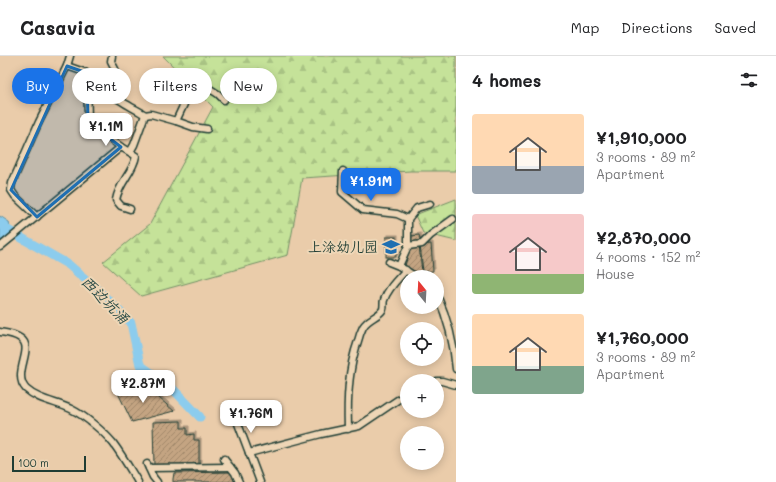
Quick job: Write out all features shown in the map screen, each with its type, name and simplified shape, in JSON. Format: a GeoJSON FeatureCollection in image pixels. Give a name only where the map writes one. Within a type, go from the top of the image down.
{"type":"FeatureCollection","features":[{"type":"Feature","properties":{"kind":"street"},"geometry":{"type":"LineString","coordinates":[[37,217],[14,196],[11,190],[12,183],[39,122],[67,66],[70,56]]}},
{"type":"Feature","properties":{"kind":"street"},"geometry":{"type":"LineString","coordinates":[[112,56],[112,61],[116,71],[113,78],[114,97],[145,115],[150,114],[193,127],[207,129]]}},
{"type":"Feature","properties":{"kind":"street"},"geometry":{"type":"LineString","coordinates":[[67,66],[87,72],[88,122],[121,147],[136,156],[135,163],[121,184],[116,200],[121,206],[130,209]]}},
{"type":"Feature","properties":{"kind":"street"},"geometry":{"type":"LineString","coordinates":[[176,121],[184,104],[186,93],[196,79],[201,81],[220,96]]}},
{"type":"Feature","properties":{"kind":"street"},"geometry":{"type":"LineString","coordinates":[[130,152],[145,115]]}},
{"type":"Feature","properties":{"kind":"street"},"geometry":{"type":"LineString","coordinates":[[0,248],[121,147]]}},
{"type":"Feature","properties":{"kind":"street"},"geometry":{"type":"LineString","coordinates":[[343,171],[342,192],[363,210],[397,214],[408,219]]}},
{"type":"Feature","properties":{"kind":"street"},"geometry":{"type":"LineString","coordinates":[[399,266],[408,246],[408,219],[417,208],[430,204]]}},
{"type":"Feature","properties":{"kind":"street"},"geometry":{"type":"LineString","coordinates":[[408,246],[422,244],[431,235],[453,219]]}},
{"type":"Feature","properties":{"kind":"street"},"geometry":{"type":"LineString","coordinates":[[389,262],[406,270]]}},
{"type":"Feature","properties":{"kind":"street"},"geometry":{"type":"LineString","coordinates":[[348,429],[347,415],[349,380],[355,349],[362,328],[368,320],[378,315],[383,309],[384,300],[391,287],[400,277]]}},
{"type":"Feature","properties":{"kind":"street"},"geometry":{"type":"LineString","coordinates":[[444,313],[455,356],[456,369]]}},
{"type":"Feature","properties":{"kind":"street"},"geometry":{"type":"LineString","coordinates":[[0,332],[19,337],[26,344],[21,377],[21,381],[26,388],[39,397],[70,408],[83,416],[101,431],[113,444],[138,482]]}},
{"type":"Feature","properties":{"kind":"street"},"geometry":{"type":"LineString","coordinates":[[444,382],[456,385]]}},
{"type":"Feature","properties":{"kind":"street"},"geometry":{"type":"LineString","coordinates":[[249,453],[358,426],[400,398]]}},
{"type":"Feature","properties":{"kind":"street"},"geometry":{"type":"LineString","coordinates":[[236,421],[260,482]]}},
{"type":"Feature","properties":{"kind":"street"},"geometry":{"type":"LineString","coordinates":[[224,459],[235,473],[238,482]]}},
{"type":"Feature","properties":{"kind":"street"},"geometry":{"type":"LineString","coordinates":[[157,482],[148,466],[230,467]]}},
{"type":"Feature","properties":{"kind":"highlighted area"},"geometry":{"type":"Polygon","coordinates":[[[67,66],[87,73],[88,122],[121,147],[37,217],[11,190],[67,66]]]}},
{"type":"Feature","properties":{"kind":"green space"},"geometry":{"type":"Polygon","coordinates":[[[163,56],[456,56],[456,171],[410,171],[302,178],[288,255],[141,296],[103,262],[150,224],[213,107],[210,104],[212,104],[212,68],[175,68],[163,56]]]}},
{"type":"Feature","properties":{"kind":"green space"},"geometry":{"type":"Polygon","coordinates":[[[456,199],[456,241],[423,233],[415,215],[456,199]]]}},
{"type":"Feature","properties":{"kind":"water"},"geometry":{"type":"Polygon","coordinates":[[[0,216],[9,222],[11,234],[0,241],[0,216]]]}},
{"type":"Feature","properties":{"kind":"building"},"geometry":{"type":"Polygon","coordinates":[[[419,235],[421,243],[411,244],[411,236],[419,235]]]}},
{"type":"Feature","properties":{"kind":"building","name":"上涂幼儿园"},"geometry":{"type":"Polygon","coordinates":[[[386,237],[396,237],[396,257],[386,257],[386,237]]]}},
{"type":"Feature","properties":{"kind":"building"},"geometry":{"type":"Polygon","coordinates":[[[431,244],[433,270],[423,270],[420,245],[431,244]]]}},
{"type":"Feature","properties":{"kind":"building"},"geometry":{"type":"Polygon","coordinates":[[[419,245],[422,270],[412,270],[405,266],[410,246],[419,245]]]}},
{"type":"Feature","properties":{"kind":"building"},"geometry":{"type":"Polygon","coordinates":[[[144,385],[174,411],[132,422],[118,393],[144,385]]]}},
{"type":"Feature","properties":{"kind":"building"},"geometry":{"type":"Polygon","coordinates":[[[181,421],[181,428],[187,428],[187,435],[194,434],[194,440],[199,440],[199,465],[154,466],[153,422],[181,421]]]}},
{"type":"Feature","properties":{"kind":"building"},"geometry":{"type":"Polygon","coordinates":[[[232,472],[237,482],[173,482],[174,473],[232,472]]]}},
{"type":"Feature","properties":{"kind":"waterway","name":"西边坑涌"},"geometry":{"type":"LineString","coordinates":[[0,222],[6,229],[69,265],[101,293],[131,323],[140,365],[170,386],[200,417]]}},
{"type":"Feature","properties":{"kind":"place","name":"上涂幼儿园"},"geometry":{"type":"Point","coordinates":[391,247]}}]}
